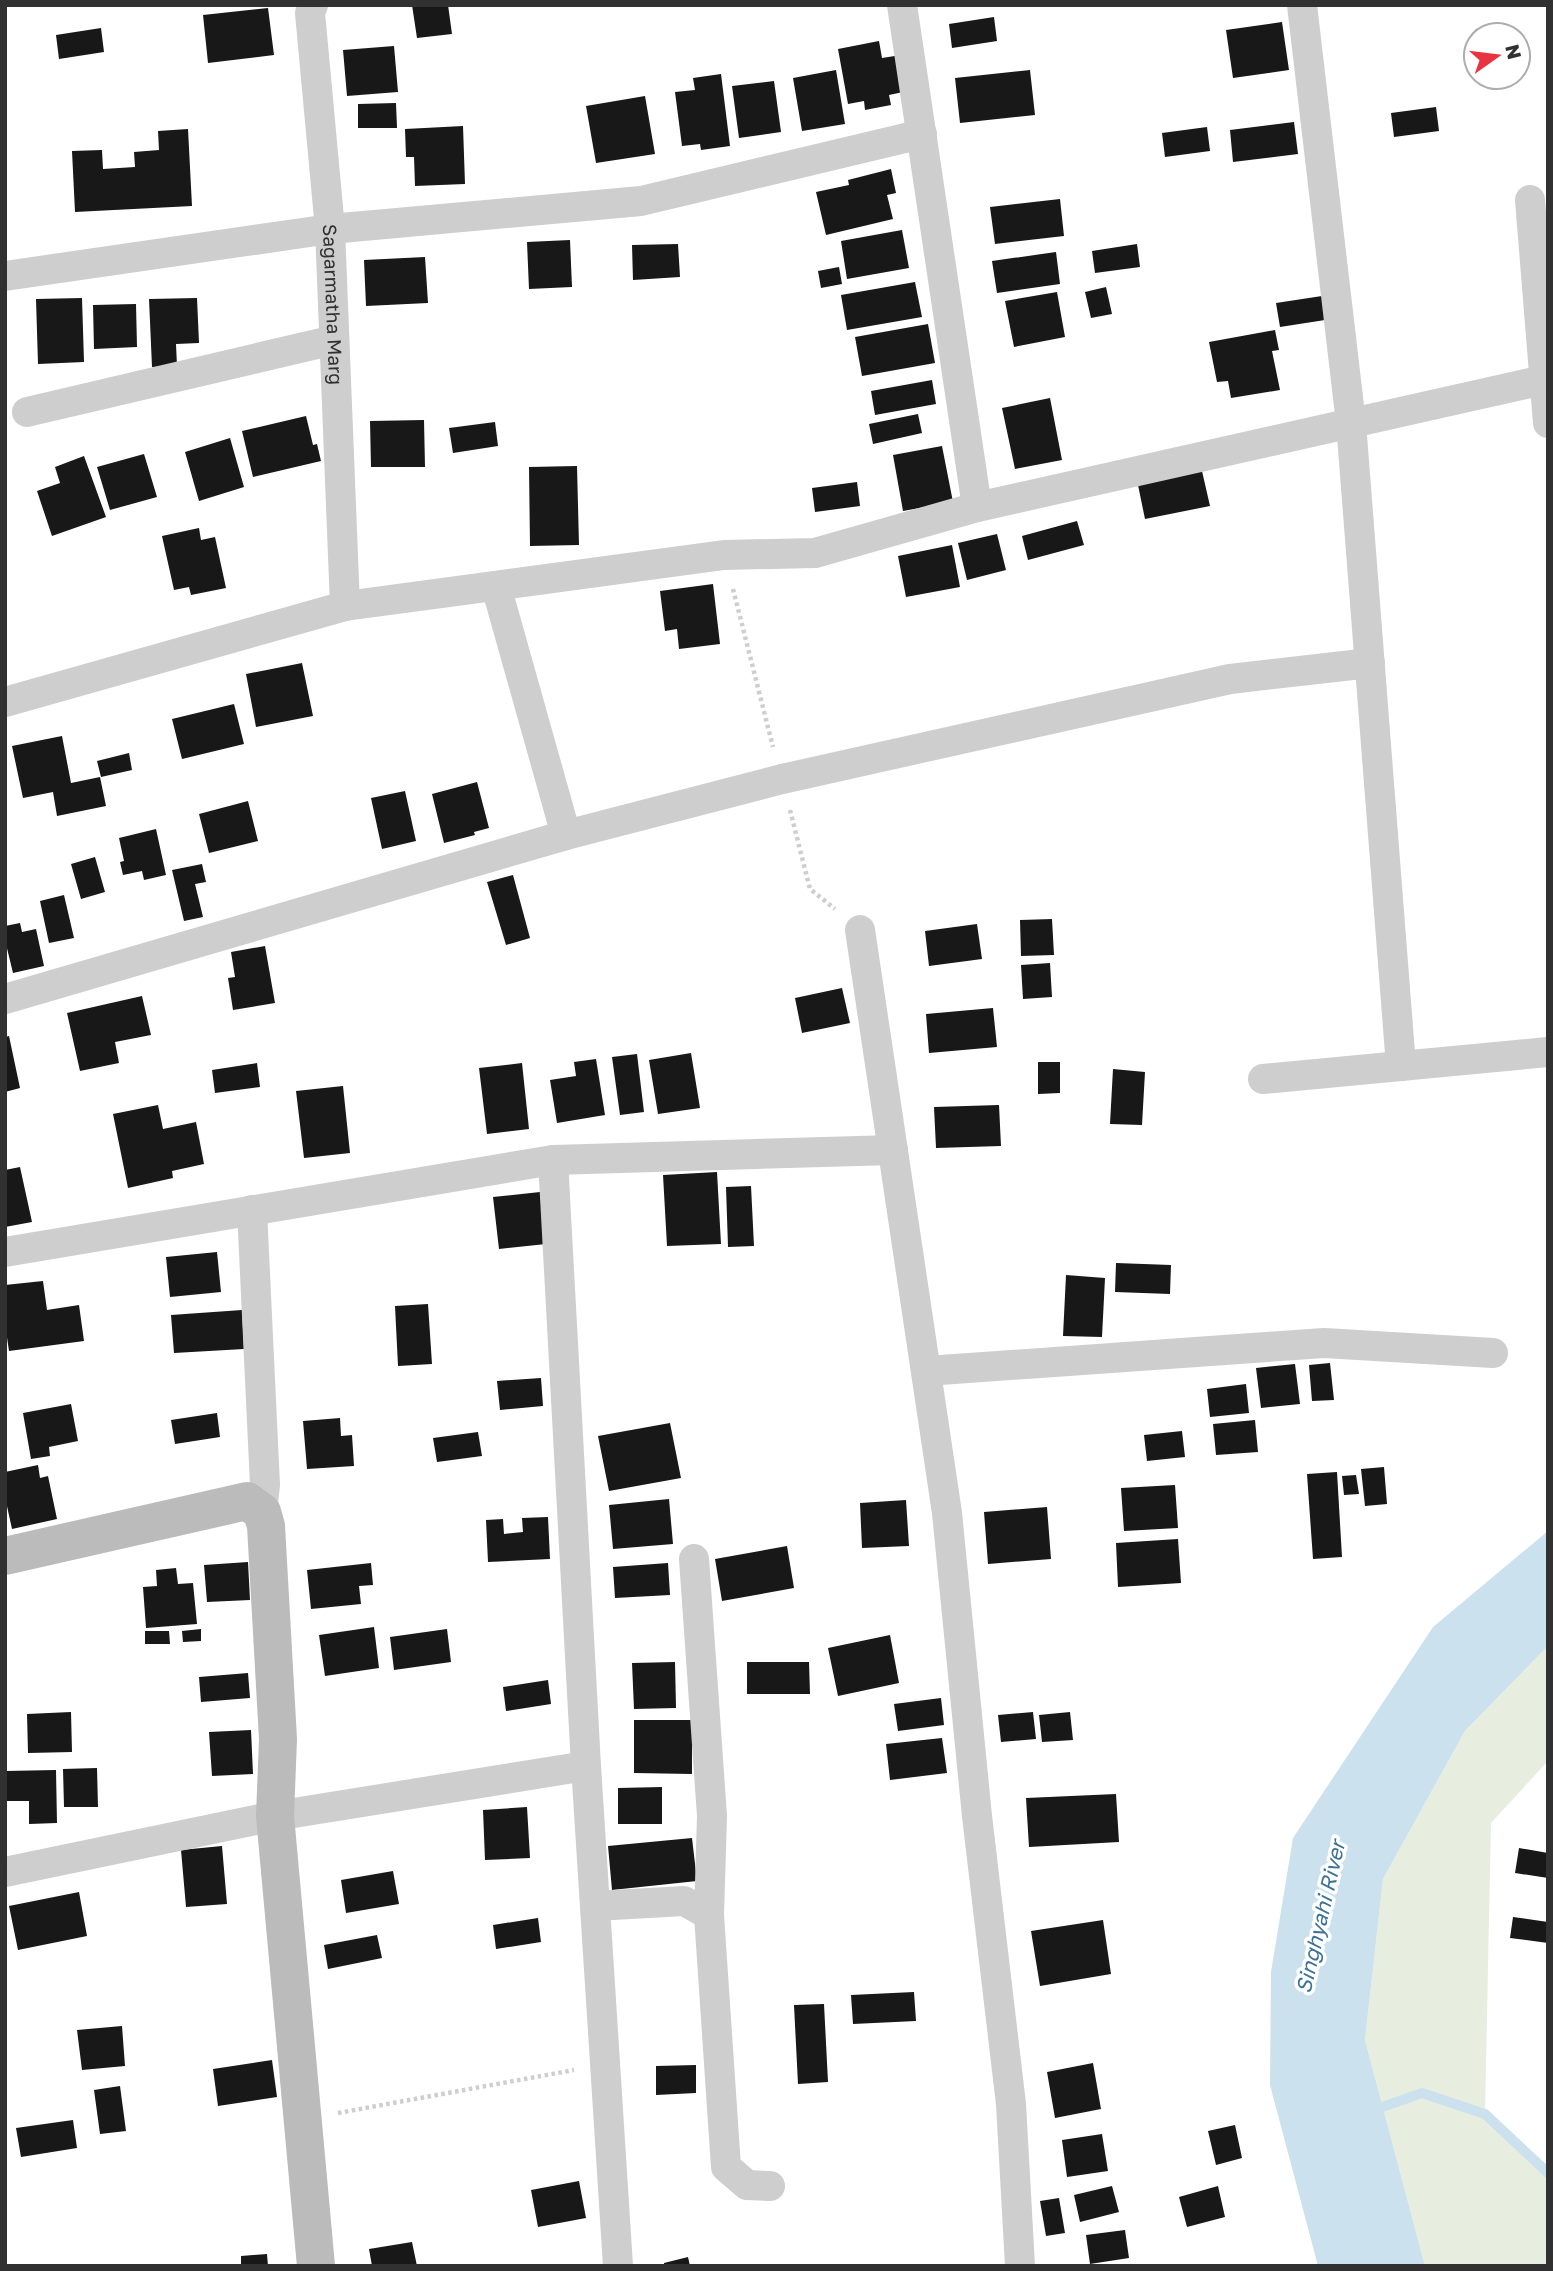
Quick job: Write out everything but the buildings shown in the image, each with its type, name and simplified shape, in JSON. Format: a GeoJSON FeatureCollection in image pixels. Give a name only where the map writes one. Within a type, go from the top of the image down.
{"type":"FeatureCollection","features":[{"type":"Feature","properties":{"kind":"street","name":"Sagarmatha Marg"},"geometry":{"type":"LineString","coordinates":[[313,5],[310,13],[330,229],[345,606]]}},
{"type":"Feature","properties":{"kind":"street"},"geometry":{"type":"LineString","coordinates":[[902,5],[977,507]]}},
{"type":"Feature","properties":{"kind":"street"},"geometry":{"type":"LineString","coordinates":[[1302,5],[1351,423],[1401,1066]]}},
{"type":"Feature","properties":{"kind":"street"},"geometry":{"type":"LineString","coordinates":[[5,276],[330,229],[642,201],[922,134]]}},
{"type":"Feature","properties":{"kind":"street"},"geometry":{"type":"LineString","coordinates":[[1530,200],[1548,423]]}},
{"type":"Feature","properties":{"kind":"street"},"geometry":{"type":"LineString","coordinates":[[27,412],[334,340]]}},
{"type":"Feature","properties":{"kind":"street"},"geometry":{"type":"LineString","coordinates":[[5,702],[345,606],[724,555],[815,553],[977,507],[1546,379]]}},
{"type":"Feature","properties":{"kind":"street"},"geometry":{"type":"LineString","coordinates":[[496,586],[566,835]]}},
{"type":"Feature","properties":{"kind":"street"},"geometry":{"type":"LineString","coordinates":[[5,999],[566,835],[782,779],[1230,680],[1370,663]]}},
{"type":"Feature","properties":{"kind":"street"},"geometry":{"type":"LineString","coordinates":[[860,930],[947,1513],[977,1816],[1011,2104],[1020,2266]]}},
{"type":"Feature","properties":{"kind":"street"},"geometry":{"type":"LineString","coordinates":[[1263,1079],[1548,1052]]}},
{"type":"Feature","properties":{"kind":"street"},"geometry":{"type":"LineString","coordinates":[[5,1252],[553,1160],[893,1150]]}},
{"type":"Feature","properties":{"kind":"street"},"geometry":{"type":"LineString","coordinates":[[553,1160],[586,1766],[618,2266]]}},
{"type":"Feature","properties":{"kind":"street"},"geometry":{"type":"LineString","coordinates":[[252,1210],[265,1485],[262,1512],[266,1526],[278,1740],[275,1816],[316,2266]]}},
{"type":"Feature","properties":{"kind":"street"},"geometry":{"type":"LineString","coordinates":[[926,1371],[1324,1342],[1493,1353]]}},
{"type":"Feature","properties":{"kind":"street"},"geometry":{"type":"LineString","coordinates":[[5,1556],[247,1501],[262,1512]]}},
{"type":"Feature","properties":{"kind":"street"},"geometry":{"type":"LineString","coordinates":[[694,1559],[712,1816],[709,1915],[726,2167],[747,2185],[770,2186]]}},
{"type":"Feature","properties":{"kind":"street"},"geometry":{"type":"LineString","coordinates":[[5,1872],[275,1816],[586,1766]]}},
{"type":"Feature","properties":{"kind":"street"},"geometry":{"type":"LineString","coordinates":[[595,1906],[684,1901],[709,1915]]}},
{"type":"Feature","properties":{"kind":"path"},"geometry":{"type":"LineString","coordinates":[[303,2119],[605,2064]]}},
{"type":"Feature","properties":{"kind":"green space"},"geometry":{"type":"Polygon","coordinates":[[[1548,1646],[1548,1761],[1491,1823],[1485,2113],[1548,2173],[1548,2266],[1425,2266],[1365,2040],[1383,1879],[1465,1731],[1548,1646]]]}},
{"type":"Feature","properties":{"kind":"water","name":"Singhyahi River"},"geometry":{"type":"Polygon","coordinates":[[[1548,1531],[1548,1646],[1465,1731],[1383,1879],[1365,2040],[1425,2266],[1318,2266],[1270,2085],[1271,1972],[1293,1838],[1433,1627],[1548,1531]]]}},
{"type":"Feature","properties":{"kind":"waterway"},"geometry":{"type":"LineString","coordinates":[[1371,2111],[1422,2093],[1485,2114],[1548,2173]]}}]}
